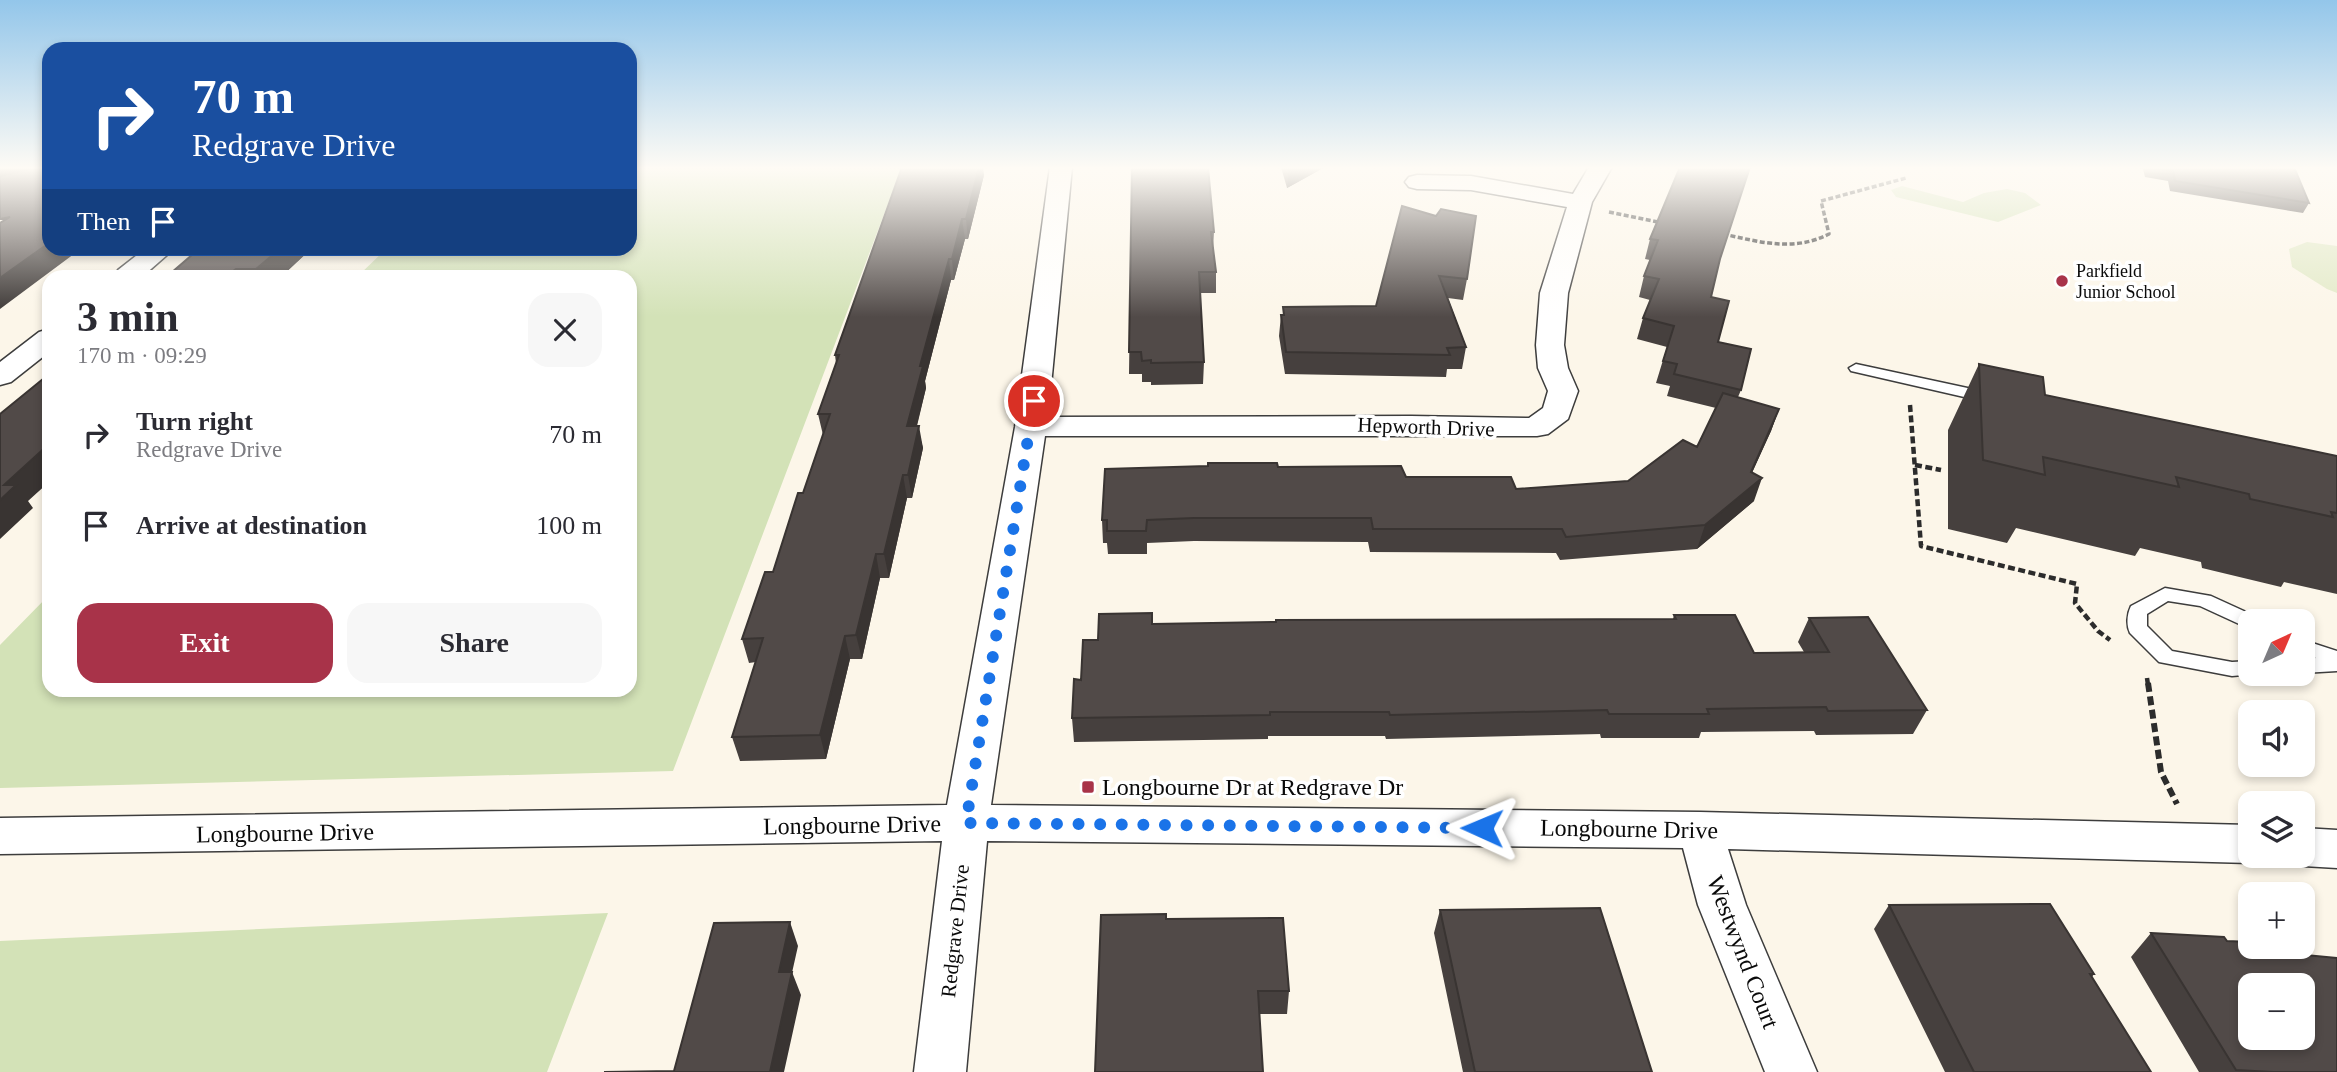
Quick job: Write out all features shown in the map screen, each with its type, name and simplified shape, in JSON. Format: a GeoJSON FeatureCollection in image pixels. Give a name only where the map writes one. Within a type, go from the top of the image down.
{"type":"FeatureCollection","features":[{"type":"Feature","properties":{"kind":"street","name":"Redgrave Drive"},"geometry":{"type":"LineString","coordinates":[[940,1072],[966,823],[1031,427],[1055,217]]}},
{"type":"Feature","properties":{"kind":"street","name":"Hepworth Drive"},"geometry":{"type":"LineString","coordinates":[[1031,427],[1537,427],[1557,412],[1563,391],[1553,368],[1550,345],[1554,293],[1576,217]]}},
{"type":"Feature","properties":{"kind":"street"},"geometry":{"type":"LineString","coordinates":[[135,270],[153,256]]}},
{"type":"Feature","properties":{"kind":"street"},"geometry":{"type":"LineString","coordinates":[[0,376],[42,343]]}},
{"type":"Feature","properties":{"kind":"street","name":"Longbourne Drive"},"geometry":{"type":"LineString","coordinates":[[0,836],[966,823],[1700,830],[2238,844]]}},
{"type":"Feature","properties":{"kind":"street","name":"Westwynd Court"},"geometry":{"type":"LineString","coordinates":[[1700,830],[1722,905],[1791,1072]]}},
{"type":"Feature","properties":{"kind":"street"},"geometry":{"type":"LineString","coordinates":[[2315,848],[2337,849]]}},
{"type":"Feature","properties":{"kind":"lane"},"geometry":{"type":"LineString","coordinates":[[1856,368],[2002,401]]}},
{"type":"Feature","properties":{"kind":"lane"},"geometry":{"type":"LineString","coordinates":[[2238,616],[2204,600],[2165,594],[2138,611],[2137,628],[2166,657],[2238,669]]}},
{"type":"Feature","properties":{"kind":"lane"},"geometry":{"type":"LineString","coordinates":[[2315,651],[2337,658]]}},
{"type":"Feature","properties":{"kind":"lane"},"geometry":{"type":"LineString","coordinates":[[2315,665],[2337,664]]}},
{"type":"Feature","properties":{"kind":"path"},"geometry":{"type":"LineString","coordinates":[[1638,217],[1664,223]]}},
{"type":"Feature","properties":{"kind":"path"},"geometry":{"type":"LineString","coordinates":[[1719,234],[1782,246],[1815,243],[1829,234],[1830,221],[1827,217]]}},
{"type":"Feature","properties":{"kind":"path"},"geometry":{"type":"LineString","coordinates":[[1908,380],[1920,546],[2077,584],[2075,603],[2098,631],[2119,647]]}},
{"type":"Feature","properties":{"kind":"path"},"geometry":{"type":"LineString","coordinates":[[1915,465],[1941,470]]}},
{"type":"Feature","properties":{"kind":"path"},"geometry":{"type":"LineString","coordinates":[[2144,671],[2148,680],[2161,772],[2195,843]]}},
{"type":"Feature","properties":{"kind":"green space"},"geometry":{"type":"Polygon","coordinates":[[[637,217],[883,217],[673,771],[0,788],[0,645],[42,602],[42,697],[637,697],[637,270],[364,270],[379,256],[637,256],[637,217]]]}},
{"type":"Feature","properties":{"kind":"green space"},"geometry":{"type":"Polygon","coordinates":[[[1978,217],[2011,217],[1998,222],[1978,217]]]}},
{"type":"Feature","properties":{"kind":"green space"},"geometry":{"type":"Polygon","coordinates":[[[2307,242],[2337,246],[2337,293],[2292,267],[2289,249],[2307,242]]]}},
{"type":"Feature","properties":{"kind":"green space"},"geometry":{"type":"Polygon","coordinates":[[[608,913],[547,1072],[0,1072],[0,941],[608,913]]]}},
{"type":"Feature","properties":{"kind":"building"},"geometry":{"type":"Polygon","coordinates":[[[10,217],[42,217],[42,248],[0,278],[0,223],[10,217]]]}},
{"type":"Feature","properties":{"kind":"building"},"geometry":{"type":"Polygon","coordinates":[[[884,217],[966,217],[962,219],[952,259],[949,259],[920,366],[923,366],[907,426],[919,426],[908,475],[903,475],[884,554],[876,554],[856,635],[845,636],[820,735],[732,737],[763,638],[742,639],[765,572],[773,572],[798,493],[803,493],[830,414],[818,414],[839,355],[835,355],[884,217]]]}},
{"type":"Feature","properties":{"kind":"building"},"geometry":{"type":"Polygon","coordinates":[[[1131,217],[1213,217],[1214,232],[1211,232],[1216,272],[1199,272],[1204,362],[1151,363],[1151,360],[1142,361],[1141,352],[1129,352],[1131,217]]]}},
{"type":"Feature","properties":{"kind":"building"},"geometry":{"type":"Polygon","coordinates":[[[1399,217],[1476,217],[1467,279],[1439,276],[1466,347],[1447,348],[1450,355],[1286,352],[1281,315],[1284,315],[1283,307],[1376,306],[1399,217]]]}},
{"type":"Feature","properties":{"kind":"building"},"geometry":{"type":"Polygon","coordinates":[[[1659,217],[1734,217],[1711,297],[1729,301],[1718,342],[1751,349],[1741,390],[1674,374],[1677,364],[1663,361],[1674,326],[1643,318],[1659,279],[1644,276],[1658,240],[1650,239],[1659,217]]]}},
{"type":"Feature","properties":{"kind":"building"},"geometry":{"type":"Polygon","coordinates":[[[191,256],[271,256],[256,269],[174,270],[191,256]]]}},
{"type":"Feature","properties":{"kind":"building"},"geometry":{"type":"Polygon","coordinates":[[[1979,364],[2043,377],[2045,395],[2337,456],[2337,513],[2331,512],[2333,517],[2250,499],[2249,494],[2176,477],[2179,487],[2043,457],[2045,475],[1983,460],[1979,364]]]}},
{"type":"Feature","properties":{"kind":"building"},"geometry":{"type":"Polygon","coordinates":[[[42,380],[42,450],[4,485],[16,485],[0,500],[0,414],[42,380]]]}},
{"type":"Feature","properties":{"kind":"building"},"geometry":{"type":"Polygon","coordinates":[[[1723,393],[1779,409],[1751,472],[1762,478],[1705,525],[1566,537],[1562,529],[1373,529],[1371,518],[1147,520],[1146,531],[1107,531],[1107,520],[1102,520],[1105,469],[1208,466],[1208,463],[1277,463],[1278,467],[1401,466],[1406,477],[1511,477],[1516,489],[1628,481],[1683,440],[1697,447],[1723,393]]]}},
{"type":"Feature","properties":{"kind":"building"},"geometry":{"type":"Polygon","coordinates":[[[1152,613],[1152,624],[1276,620],[1676,619],[1674,615],[1735,615],[1754,653],[1829,652],[1809,618],[1868,617],[1927,710],[1828,711],[1826,707],[1707,709],[1709,714],[1609,714],[1607,710],[1390,715],[1389,712],[1270,712],[1270,715],[1072,718],[1074,679],[1081,680],[1083,640],[1098,640],[1099,614],[1152,613]]]}},
{"type":"Feature","properties":{"kind":"building"},"geometry":{"type":"Polygon","coordinates":[[[2050,904],[2151,1072],[1974,1072],[1889,905],[2050,904]]]}},
{"type":"Feature","properties":{"kind":"building"},"geometry":{"type":"Polygon","coordinates":[[[1600,908],[1652,1072],[1475,1072],[1440,910],[1600,908]]]}},
{"type":"Feature","properties":{"kind":"building"},"geometry":{"type":"Polygon","coordinates":[[[1166,914],[1166,919],[1283,918],[1289,991],[1258,991],[1263,1072],[1095,1072],[1101,915],[1166,914]]]}},
{"type":"Feature","properties":{"kind":"building"},"geometry":{"type":"Polygon","coordinates":[[[790,922],[779,972],[792,972],[770,1072],[604,1072],[674,1071],[714,923],[790,922]]]}},
{"type":"Feature","properties":{"kind":"building"},"geometry":{"type":"Polygon","coordinates":[[[2151,933],[2224,937],[2227,941],[2238,941],[2238,959],[2315,959],[2315,956],[2337,958],[2337,1072],[2236,1070],[2151,933]]]}},
{"type":"Feature","properties":{"kind":"place","name":"Parkfield Junior School"},"geometry":{"type":"Point","coordinates":[2062,281]}},
{"type":"Feature","properties":{"kind":"place","name":"Longbourne Dr at Redgrave Dr"},"geometry":{"type":"Point","coordinates":[1088,787]}},
{"type":"Feature","properties":{"kind":"route"},"geometry":{"type":"LineString","coordinates":[[1034,401],[966,823],[1482,828]]}}]}
